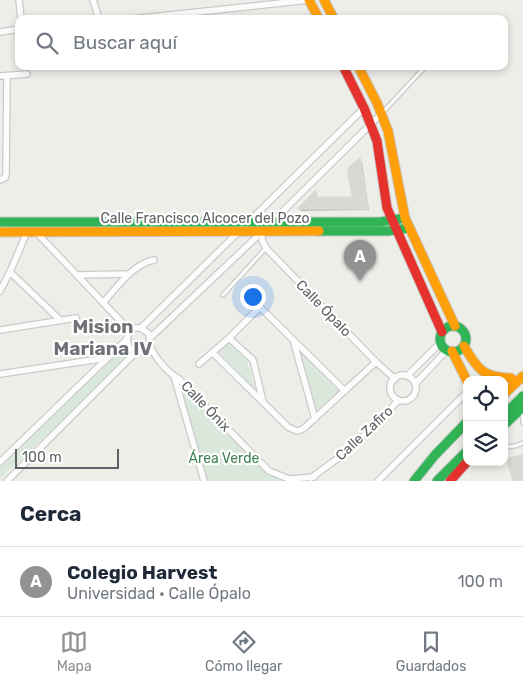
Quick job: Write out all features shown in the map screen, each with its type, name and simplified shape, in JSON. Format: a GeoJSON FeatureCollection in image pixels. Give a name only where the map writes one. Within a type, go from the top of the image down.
{"type":"FeatureCollection","features":[{"type":"Feature","properties":{"kind":"main road"},"geometry":{"type":"LineString","coordinates":[[309,0],[317,15]]}},
{"type":"Feature","properties":{"kind":"main road"},"geometry":{"type":"LineString","coordinates":[[324,0],[332,15]]}},
{"type":"Feature","properties":{"kind":"main road"},"geometry":{"type":"LineString","coordinates":[[345,70],[371,123],[380,151],[384,192],[392,221],[446,344],[464,376]]}},
{"type":"Feature","properties":{"kind":"main road"},"geometry":{"type":"LineString","coordinates":[[360,70],[381,114],[391,144],[400,204],[405,218],[455,326]]}},
{"type":"Feature","properties":{"kind":"main road","name":"Calle Francisco Alcocer del Pozo"},"geometry":{"type":"LineString","coordinates":[[0,222],[392,221],[405,218]]}},
{"type":"Feature","properties":{"kind":"main road","name":"Calle Francisco Alcocer del Pozo"},"geometry":{"type":"LineString","coordinates":[[0,232],[396,231],[409,228]]}},
{"type":"Feature","properties":{"kind":"main road"},"geometry":{"type":"LineString","coordinates":[[448,327],[459,327],[465,334],[466,342],[459,350],[446,344],[448,327]]}},
{"type":"Feature","properties":{"kind":"main road"},"geometry":{"type":"LineString","coordinates":[[464,346],[473,363],[483,373],[494,378],[511,378]]}},
{"type":"Feature","properties":{"kind":"main road"},"geometry":{"type":"LineString","coordinates":[[508,381],[523,367]]}},
{"type":"Feature","properties":{"kind":"main road"},"geometry":{"type":"LineString","coordinates":[[508,390],[523,376]]}},
{"type":"Feature","properties":{"kind":"main road"},"geometry":{"type":"LineString","coordinates":[[508,410],[523,396]]}},
{"type":"Feature","properties":{"kind":"main road"},"geometry":{"type":"LineString","coordinates":[[508,422],[523,407]]}},
{"type":"Feature","properties":{"kind":"main road"},"geometry":{"type":"LineString","coordinates":[[415,481],[435,455],[463,426]]}},
{"type":"Feature","properties":{"kind":"main road"},"geometry":{"type":"LineString","coordinates":[[415,481],[463,435]]}},
{"type":"Feature","properties":{"kind":"main road"},"geometry":{"type":"LineString","coordinates":[[437,481],[463,455]]}},
{"type":"Feature","properties":{"kind":"main road"},"geometry":{"type":"LineString","coordinates":[[450,481],[463,466]]}},
{"type":"Feature","properties":{"kind":"street"},"geometry":{"type":"LineString","coordinates":[[19,0],[20,15]]}},
{"type":"Feature","properties":{"kind":"street"},"geometry":{"type":"LineString","coordinates":[[93,0],[98,15]]}},
{"type":"Feature","properties":{"kind":"street"},"geometry":{"type":"LineString","coordinates":[[169,15],[309,0]]}},
{"type":"Feature","properties":{"kind":"street"},"geometry":{"type":"LineString","coordinates":[[0,32],[15,30]]}},
{"type":"Feature","properties":{"kind":"street"},"geometry":{"type":"LineString","coordinates":[[0,76],[27,74]]}},
{"type":"Feature","properties":{"kind":"street"},"geometry":{"type":"LineString","coordinates":[[0,180],[5,178],[6,174],[7,76]]}},
{"type":"Feature","properties":{"kind":"street"},"geometry":{"type":"LineString","coordinates":[[141,328],[364,108]]}},
{"type":"Feature","properties":{"kind":"street"},"geometry":{"type":"LineString","coordinates":[[7,481],[139,352],[150,344],[151,337],[262,232],[381,114]]}},
{"type":"Feature","properties":{"kind":"street"},"geometry":{"type":"LineString","coordinates":[[0,291],[32,232],[77,275],[130,331]]}},
{"type":"Feature","properties":{"kind":"street","name":"Calle Ópalo"},"geometry":{"type":"LineString","coordinates":[[262,232],[262,240],[266,248],[376,362],[395,379]]}},
{"type":"Feature","properties":{"kind":"street"},"geometry":{"type":"LineString","coordinates":[[103,303],[129,274],[145,262],[154,260]]}},
{"type":"Feature","properties":{"kind":"street"},"geometry":{"type":"LineString","coordinates":[[10,272],[58,319]]}},
{"type":"Feature","properties":{"kind":"street"},"geometry":{"type":"LineString","coordinates":[[77,275],[129,274]]}},
{"type":"Feature","properties":{"kind":"street"},"geometry":{"type":"LineString","coordinates":[[249,294],[345,391]]}},
{"type":"Feature","properties":{"kind":"street"},"geometry":{"type":"LineString","coordinates":[[199,364],[213,353],[260,307]]}},
{"type":"Feature","properties":{"kind":"street"},"geometry":{"type":"LineString","coordinates":[[0,330],[58,319],[76,318]]}},
{"type":"Feature","properties":{"kind":"street"},"geometry":{"type":"LineString","coordinates":[[0,462],[126,340],[133,328],[141,328],[147,331],[151,337]]}},
{"type":"Feature","properties":{"kind":"street"},"geometry":{"type":"LineString","coordinates":[[229,338],[253,360],[263,402]]}},
{"type":"Feature","properties":{"kind":"street"},"geometry":{"type":"LineString","coordinates":[[126,340],[129,348],[139,352],[152,352]]}},
{"type":"Feature","properties":{"kind":"street"},"geometry":{"type":"LineString","coordinates":[[294,340],[315,418]]}},
{"type":"Feature","properties":{"kind":"street","name":"Calle Ónix"},"geometry":{"type":"LineString","coordinates":[[150,344],[152,352],[174,376],[180,378],[269,471],[289,479],[314,477]]}},
{"type":"Feature","properties":{"kind":"street"},"geometry":{"type":"LineString","coordinates":[[407,376],[415,384],[416,392],[414,396],[406,400],[398,400],[391,390],[395,379],[399,376],[407,376],[446,344]]}},
{"type":"Feature","properties":{"kind":"street"},"geometry":{"type":"LineString","coordinates":[[415,384],[446,344]]}},
{"type":"Feature","properties":{"kind":"street"},"geometry":{"type":"LineString","coordinates":[[213,353],[288,427],[297,431],[303,429],[376,362]]}},
{"type":"Feature","properties":{"kind":"street"},"geometry":{"type":"LineString","coordinates":[[0,374],[107,359]]}},
{"type":"Feature","properties":{"kind":"street"},"geometry":{"type":"LineString","coordinates":[[174,376],[204,481]]}},
{"type":"Feature","properties":{"kind":"street"},"geometry":{"type":"LineString","coordinates":[[179,393],[181,389],[189,389]]}},
{"type":"Feature","properties":{"kind":"street"},"geometry":{"type":"LineString","coordinates":[[378,481],[463,396]]}},
{"type":"Feature","properties":{"kind":"street","name":"Calle Zafiro"},"geometry":{"type":"LineString","coordinates":[[304,481],[314,477],[349,450],[398,400]]}},
{"type":"Feature","properties":{"kind":"lane"},"geometry":{"type":"LineString","coordinates":[[381,114],[422,70]]}},
{"type":"Feature","properties":{"kind":"lane"},"geometry":{"type":"LineString","coordinates":[[223,295],[266,248]]}},
{"type":"Feature","properties":{"kind":"lane"},"geometry":{"type":"LineString","coordinates":[[523,407],[523,423]]}},
{"type":"Feature","properties":{"kind":"lane"},"geometry":{"type":"LineString","coordinates":[[508,447],[523,443]]}},
{"type":"Feature","properties":{"kind":"green space"},"geometry":{"type":"Polygon","coordinates":[[[228,342],[247,361],[255,389],[218,351],[228,342]]]}},
{"type":"Feature","properties":{"kind":"green space"},"geometry":{"type":"Polygon","coordinates":[[[299,348],[339,391],[316,410],[299,348]]]}},
{"type":"Feature","properties":{"kind":"green space"},"geometry":{"type":"Polygon","coordinates":[[[122,350],[130,359],[0,478],[0,464],[122,350]]]}},
{"type":"Feature","properties":{"kind":"green space","name":"Área Verde"},"geometry":{"type":"Polygon","coordinates":[[[187,392],[263,465],[269,474],[297,481],[205,481],[183,394],[187,392]]]}},
{"type":"Feature","properties":{"kind":"building"},"geometry":{"type":"Polygon","coordinates":[[[360,157],[368,209],[297,209],[316,190],[316,197],[352,197],[347,169],[360,157]]]}},
{"type":"Feature","properties":{"kind":"building"},"geometry":{"type":"Polygon","coordinates":[[[523,454],[523,481],[513,481],[508,458],[523,454]]]}},
{"type":"Feature","properties":{"kind":"traffic: fast"},"geometry":{"type":"LineString","coordinates":[[0,222],[380,222],[405,218]]}},
{"type":"Feature","properties":{"kind":"traffic: fast"},"geometry":{"type":"LineString","coordinates":[[319,231],[388,231],[409,228]]}},
{"type":"Feature","properties":{"kind":"traffic: fast"},"geometry":{"type":"LineString","coordinates":[[453,326],[462,330],[466,339],[462,348],[453,352],[444,348],[440,339],[444,330],[453,326]]}},
{"type":"Feature","properties":{"kind":"traffic: fast"},"geometry":{"type":"LineString","coordinates":[[509,410],[523,396]]}},
{"type":"Feature","properties":{"kind":"traffic: fast"},"geometry":{"type":"LineString","coordinates":[[508,421],[523,407]]}},
{"type":"Feature","properties":{"kind":"traffic: fast"},"geometry":{"type":"LineString","coordinates":[[414,481],[435,455],[463,426]]}},
{"type":"Feature","properties":{"kind":"traffic: fast"},"geometry":{"type":"LineString","coordinates":[[437,481],[463,455]]}},
{"type":"Feature","properties":{"kind":"traffic: slow"},"geometry":{"type":"LineString","coordinates":[[309,0],[317,15]]}},
{"type":"Feature","properties":{"kind":"traffic: slow"},"geometry":{"type":"LineString","coordinates":[[324,0],[332,15]]}},
{"type":"Feature","properties":{"kind":"traffic: slow"},"geometry":{"type":"LineString","coordinates":[[360,70],[377,103],[388,131],[405,218],[455,326]]}},
{"type":"Feature","properties":{"kind":"traffic: slow"},"geometry":{"type":"LineString","coordinates":[[0,232],[319,231]]}},
{"type":"Feature","properties":{"kind":"traffic: slow"},"geometry":{"type":"LineString","coordinates":[[464,346],[482,371],[502,378],[511,378]]}},
{"type":"Feature","properties":{"kind":"traffic: slow"},"geometry":{"type":"LineString","coordinates":[[452,351],[464,376]]}},
{"type":"Feature","properties":{"kind":"traffic: slow"},"geometry":{"type":"LineString","coordinates":[[508,390],[523,376]]}},
{"type":"Feature","properties":{"kind":"traffic: jam"},"geometry":{"type":"LineString","coordinates":[[345,70],[364,108],[377,141],[387,208],[442,332]]}},
{"type":"Feature","properties":{"kind":"traffic: jam"},"geometry":{"type":"LineString","coordinates":[[450,481],[463,466]]}},
{"type":"Feature","properties":{"kind":"place","name":"Colegio Harvest"},"geometry":{"type":"Point","coordinates":[360,281]}},
{"type":"Feature","properties":{"kind":"district","name":"Mision Mariana IV"},"geometry":{"type":"Point","coordinates":[103,337]}}]}
